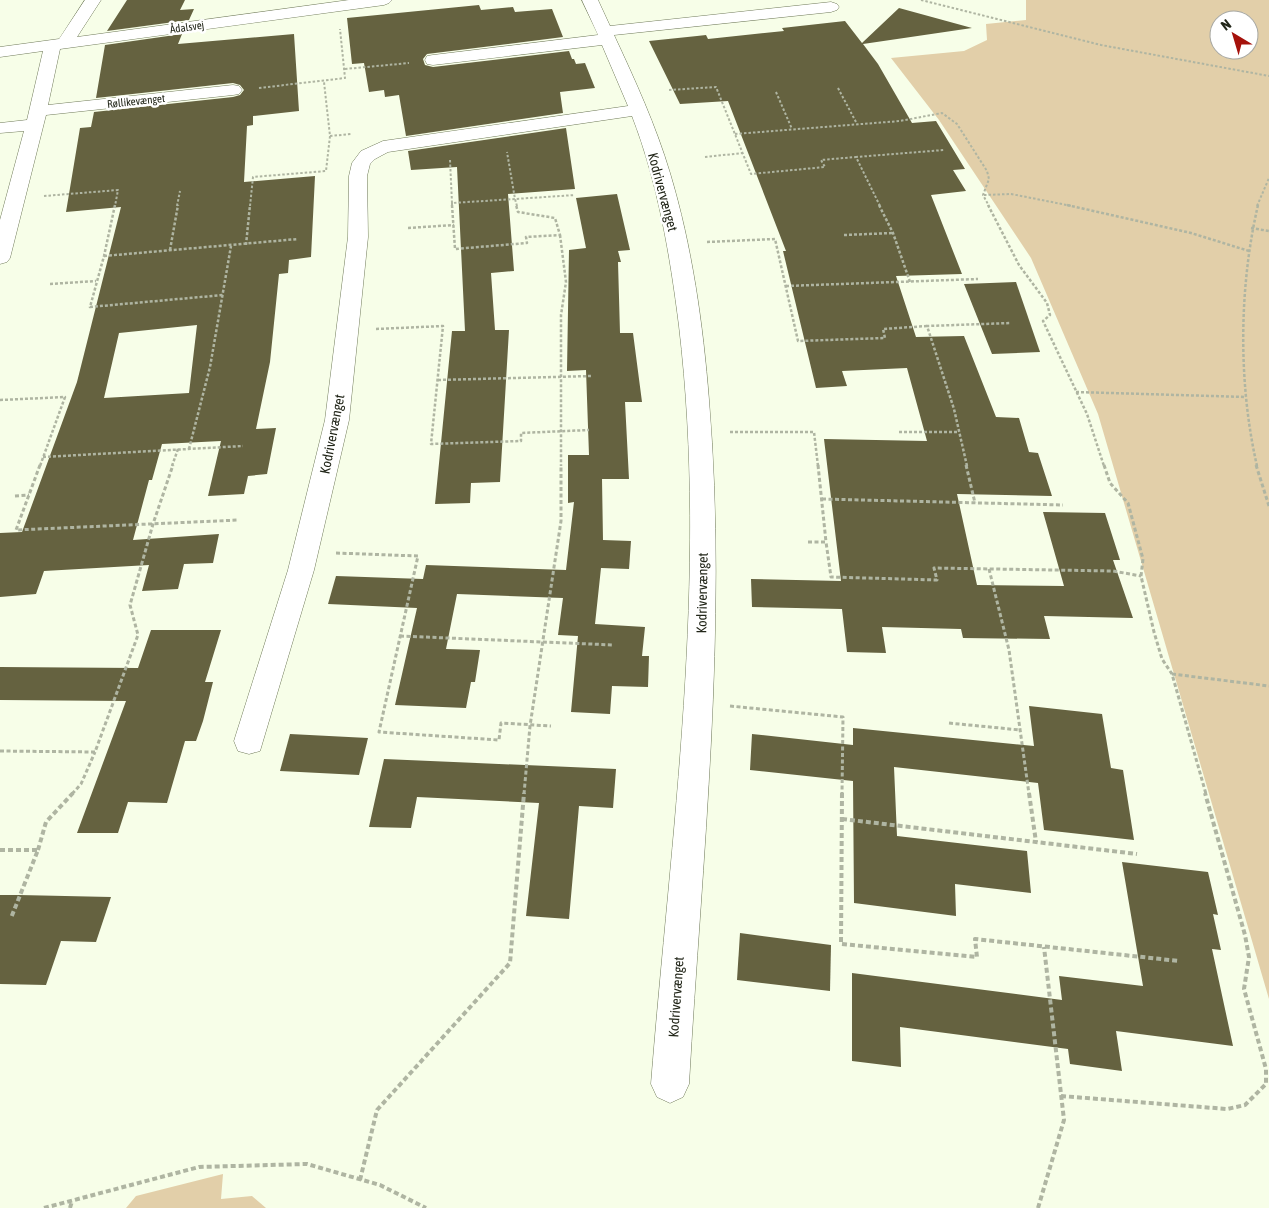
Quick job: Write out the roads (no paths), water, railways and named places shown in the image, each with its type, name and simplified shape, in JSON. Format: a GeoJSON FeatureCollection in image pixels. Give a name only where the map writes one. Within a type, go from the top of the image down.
{"type":"FeatureCollection","features":[{"type":"Feature","properties":{"kind":"street"},"geometry":{"type":"LineString","coordinates":[[0,258],[10,202],[59,44],[94,0]]}},
{"type":"Feature","properties":{"kind":"street","name":"Ådalsvej"},"geometry":{"type":"LineString","coordinates":[[0,52],[311,5],[338,6],[384,0]]}},
{"type":"Feature","properties":{"kind":"street","name":"Kodrivervænget"},"geometry":{"type":"LineString","coordinates":[[590,0],[638,110],[657,162],[676,243],[688,318],[703,472],[703,577],[699,703],[670,1084]]}},
{"type":"Feature","properties":{"kind":"street"},"geometry":{"type":"LineString","coordinates":[[433,60],[606,35],[831,7]]}},
{"type":"Feature","properties":{"kind":"street","name":"Røllikevænget"},"geometry":{"type":"LineString","coordinates":[[0,128],[37,118],[233,90]]}},
{"type":"Feature","properties":{"kind":"street","name":"Kodrivervænget"},"geometry":{"type":"LineString","coordinates":[[249,741],[305,552],[337,420],[358,237],[358,176],[361,163],[368,155],[383,148],[638,110]]}}]}
